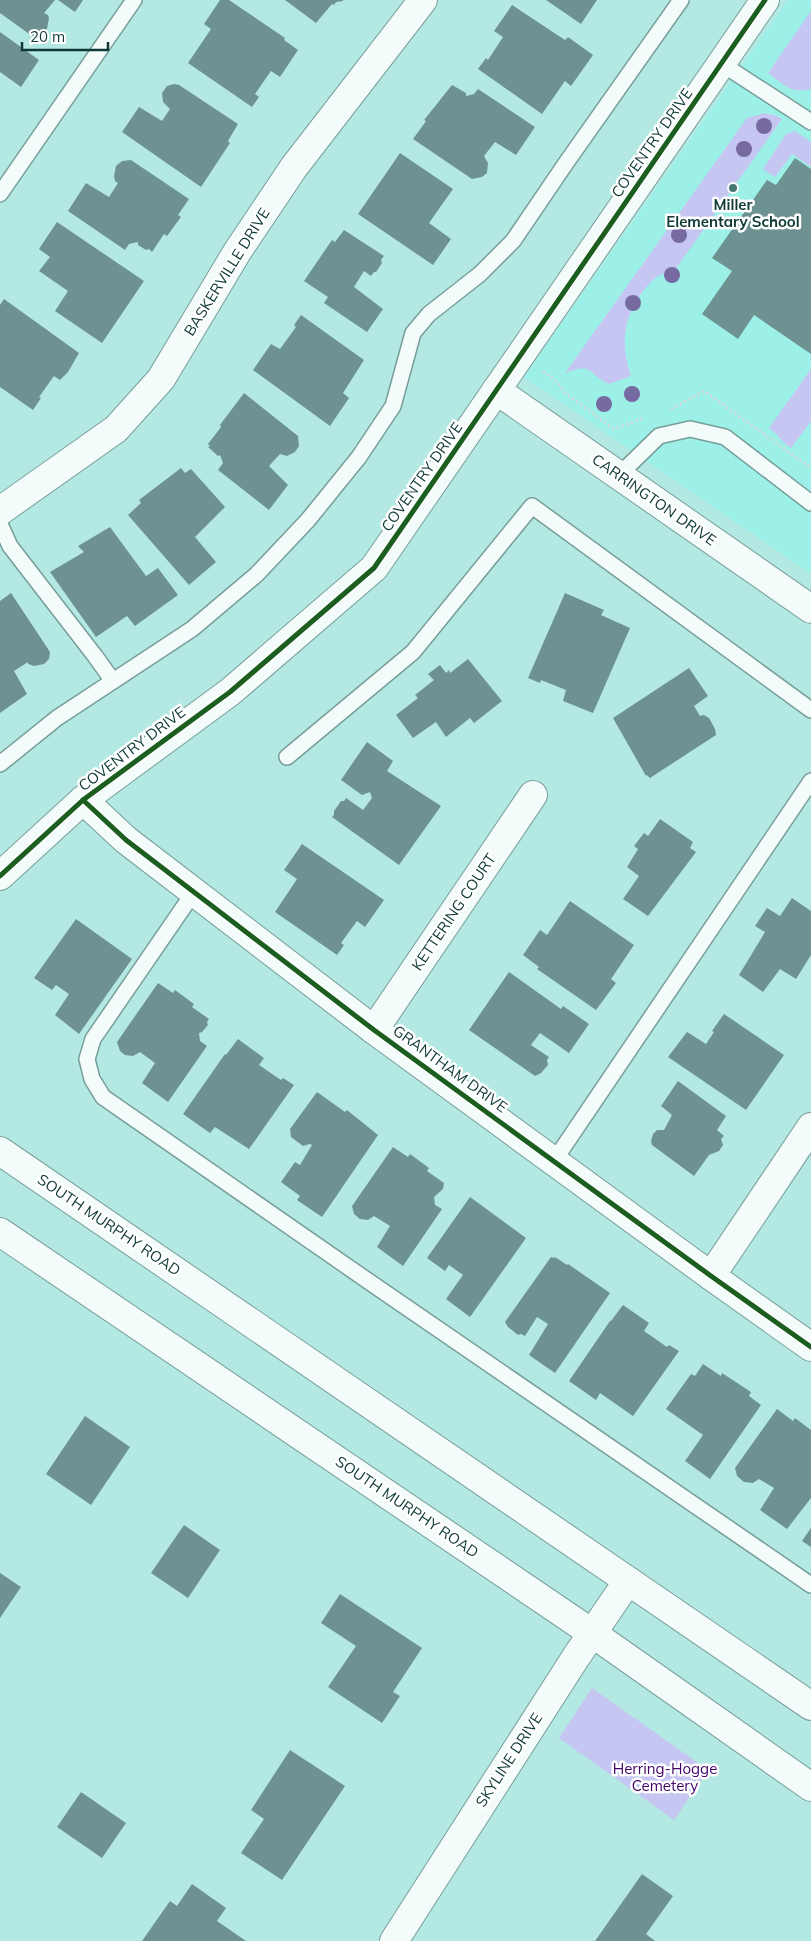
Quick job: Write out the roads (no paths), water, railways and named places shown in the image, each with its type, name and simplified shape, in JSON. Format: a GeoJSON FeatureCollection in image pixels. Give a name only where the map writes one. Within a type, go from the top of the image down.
{"type":"FeatureCollection","features":[{"type":"Feature","properties":{"kind":"street","name":"BASKERVILLE DRIVE"},"geometry":{"type":"LineString","coordinates":[[0,511],[116,429],[161,379],[237,252],[294,167],[423,0]]}},
{"type":"Feature","properties":{"kind":"street","name":"COVENTRY DRIVE"},"geometry":{"type":"LineString","coordinates":[[0,876],[83,800],[230,692],[374,568],[766,0]]}},
{"type":"Feature","properties":{"kind":"street","name":"CARRINGTON DRIVE"},"geometry":{"type":"LineString","coordinates":[[496,390],[811,609]]}},
{"type":"Feature","properties":{"kind":"street","name":"KETTERING COURT"},"geometry":{"type":"LineString","coordinates":[[374,1030],[533,795]]}},
{"type":"Feature","properties":{"kind":"street","name":"GRANTHAM DRIVE"},"geometry":{"type":"LineString","coordinates":[[83,800],[126,840],[374,1030],[811,1347]]}},
{"type":"Feature","properties":{"kind":"street"},"geometry":{"type":"LineString","coordinates":[[711,1276],[811,1127]]}},
{"type":"Feature","properties":{"kind":"street","name":"SOUTH MURPHY ROAD"},"geometry":{"type":"LineString","coordinates":[[0,1151],[811,1706]]}},
{"type":"Feature","properties":{"kind":"street","name":"SOUTH MURPHY ROAD"},"geometry":{"type":"LineString","coordinates":[[0,1232],[592,1633],[811,1788]]}},
{"type":"Feature","properties":{"kind":"street","name":"SKYLINE DRIVE"},"geometry":{"type":"LineString","coordinates":[[394,1941],[592,1633],[628,1581]]}},
{"type":"Feature","properties":{"kind":"lane"},"geometry":{"type":"LineString","coordinates":[[0,194],[134,0]]}},
{"type":"Feature","properties":{"kind":"lane"},"geometry":{"type":"LineString","coordinates":[[0,764],[57,718],[192,628],[256,575],[308,520],[359,457],[393,406],[413,333],[429,314],[480,274],[514,241],[566,162],[681,0]]}},
{"type":"Feature","properties":{"kind":"lane"},"geometry":{"type":"LineString","coordinates":[[722,64],[811,122]]}},
{"type":"Feature","properties":{"kind":"lane"},"geometry":{"type":"LineString","coordinates":[[619,475],[660,436],[690,428],[725,437],[811,503]]}},
{"type":"Feature","properties":{"kind":"lane"},"geometry":{"type":"LineString","coordinates":[[287,757],[413,652],[532,506],[811,710]]}},
{"type":"Feature","properties":{"kind":"lane"},"geometry":{"type":"LineString","coordinates":[[0,524],[10,546],[113,681]]}},
{"type":"Feature","properties":{"kind":"lane"},"geometry":{"type":"LineString","coordinates":[[554,1161],[811,781]]}},
{"type":"Feature","properties":{"kind":"lane"},"geometry":{"type":"LineString","coordinates":[[194,892],[93,1039],[87,1059],[92,1079],[103,1097],[306,1239],[811,1585]]}},
{"type":"Feature","properties":{"kind":"place","name":"Miller Elementary School"},"geometry":{"type":"Point","coordinates":[733,188]}},
{"type":"Feature","properties":{"kind":"park label","name":"Herring-Hogge Cemetery"},"geometry":{"type":"Point","coordinates":[665,1778]}}]}
